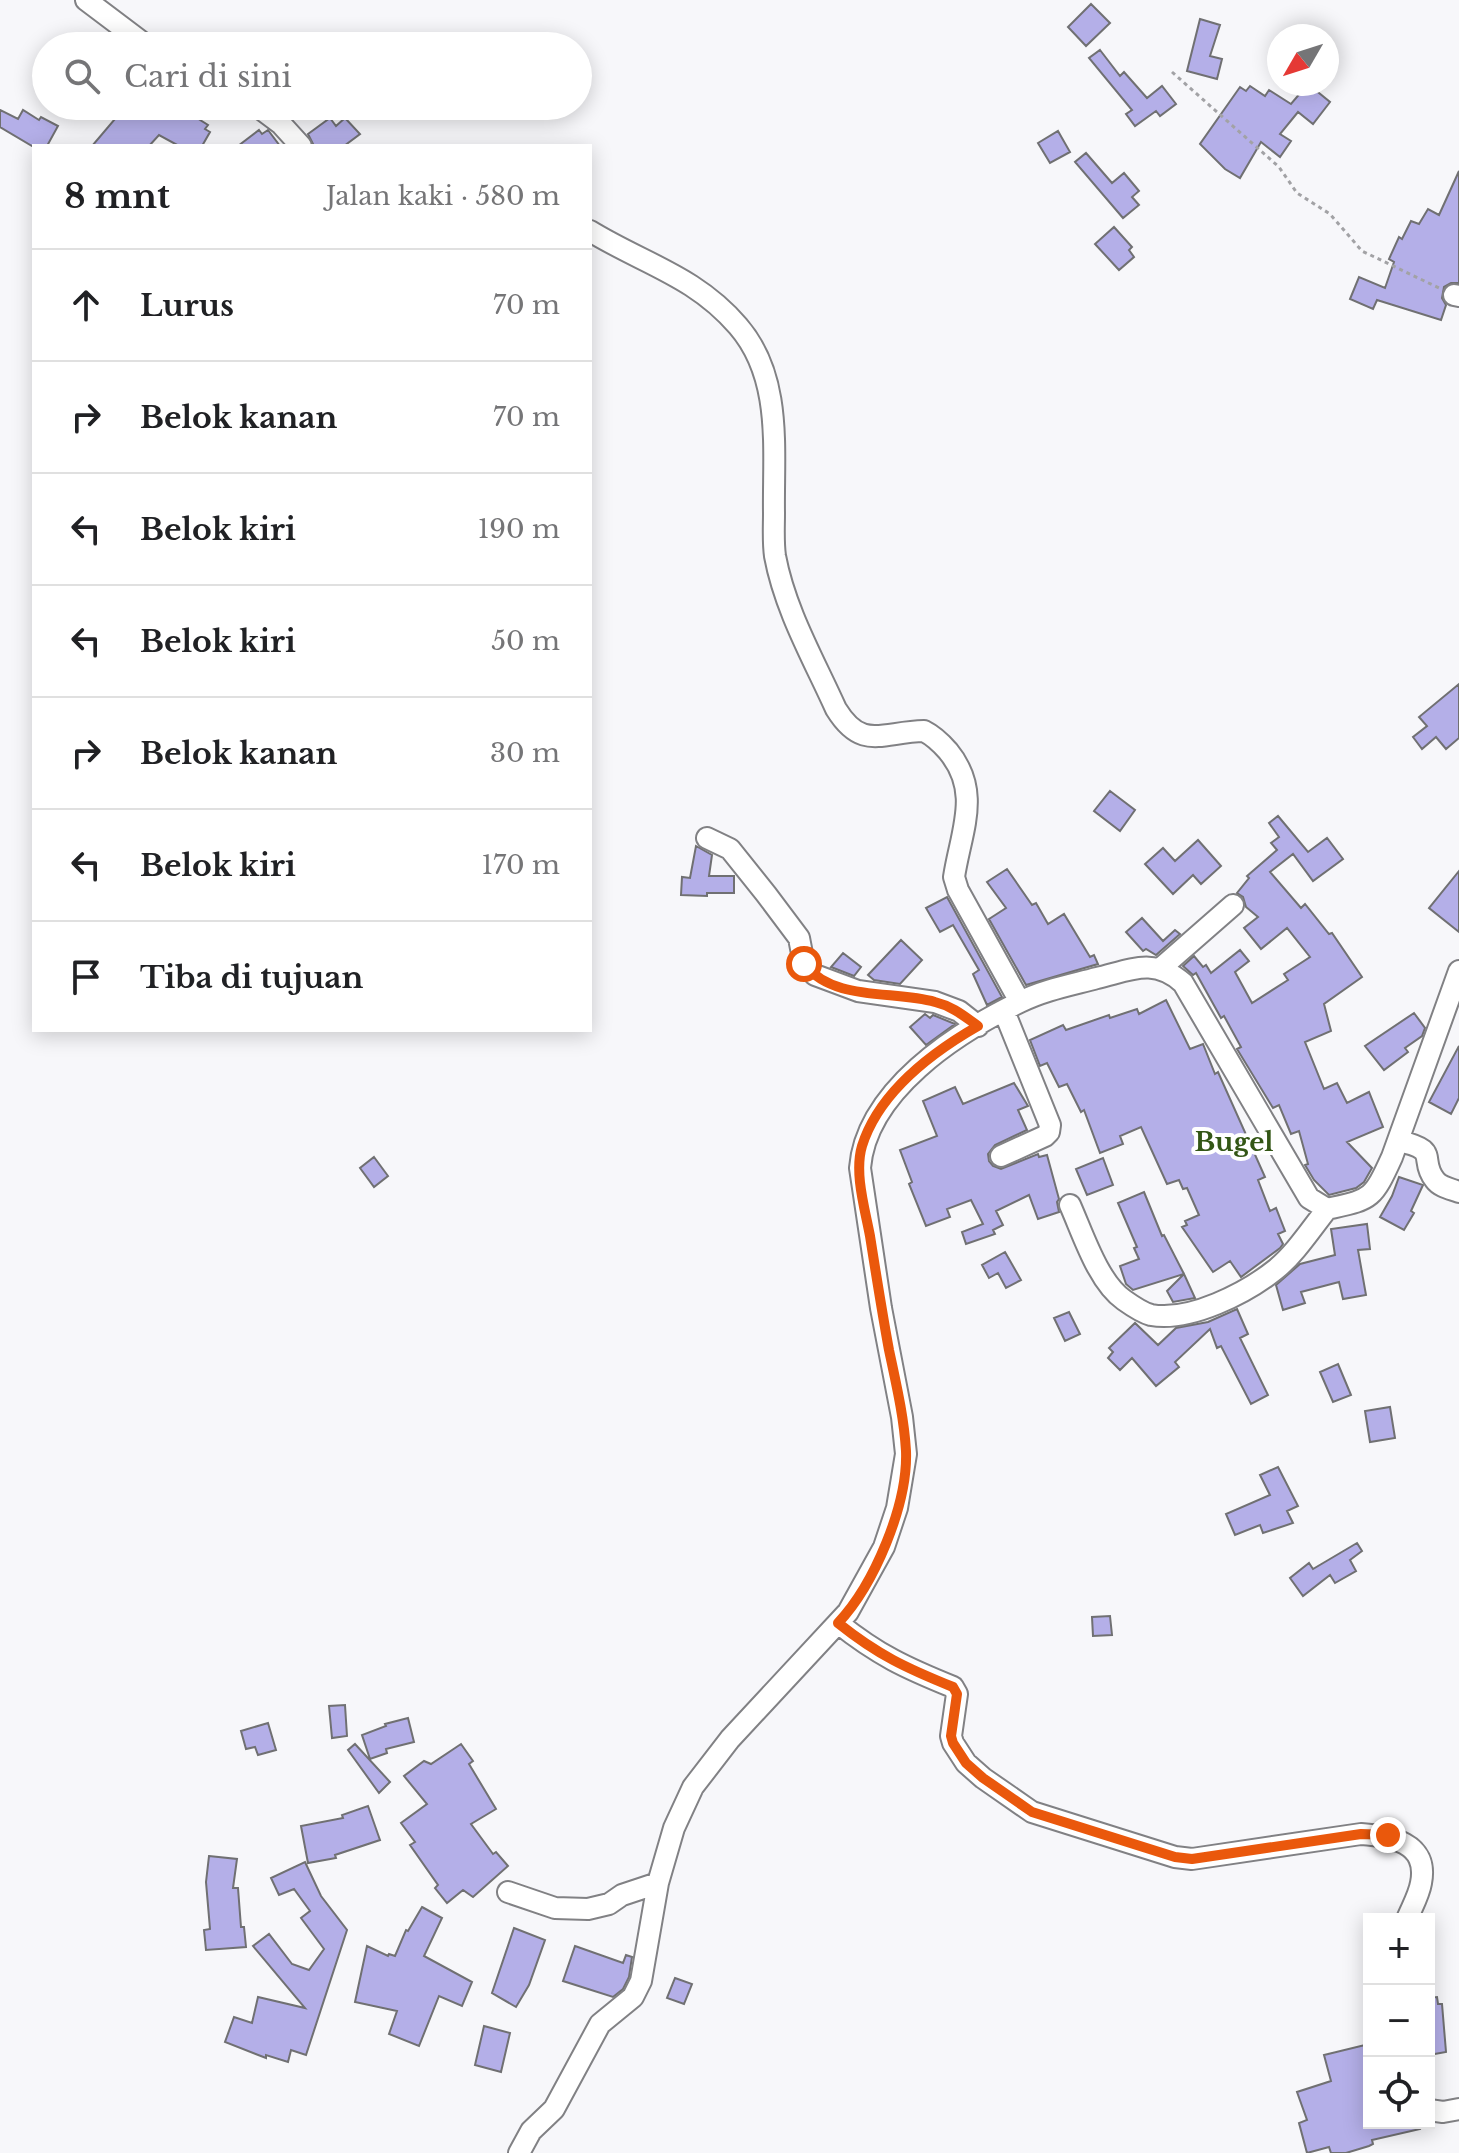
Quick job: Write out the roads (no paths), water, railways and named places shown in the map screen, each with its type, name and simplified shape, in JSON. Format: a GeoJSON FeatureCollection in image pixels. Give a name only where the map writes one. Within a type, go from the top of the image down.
{"type":"FeatureCollection","features":[{"type":"Feature","properties":{"kind":"street"},"geometry":{"type":"LineString","coordinates":[[86,0],[126,32]]}},
{"type":"Feature","properties":{"kind":"street"},"geometry":{"type":"LineString","coordinates":[[276,120],[299,144]]}},
{"type":"Feature","properties":{"kind":"street"},"geometry":{"type":"LineString","coordinates":[[592,232],[699,288],[739,327],[755,350],[768,385],[775,425],[775,552],[782,590],[846,725],[864,736],[924,731],[954,759],[968,791],[954,877],[1012,1006],[1050,1125],[1045,1136],[1001,1156]]}},
{"type":"Feature","properties":{"kind":"street"},"geometry":{"type":"LineString","coordinates":[[707,838],[730,849],[766,894],[799,938],[804,964],[815,975],[858,991],[935,1002],[959,1011],[978,1026]]}},
{"type":"Feature","properties":{"kind":"street"},"geometry":{"type":"LineString","coordinates":[[1161,968],[1233,905]]}},
{"type":"Feature","properties":{"kind":"street"},"geometry":{"type":"LineString","coordinates":[[519,2153],[531,2131],[554,2109],[600,2024],[633,1997],[641,1981],[658,1883],[674,1828],[693,1787],[730,1739],[838,1623],[864,1588],[884,1547],[897,1508],[906,1454],[860,1168],[861,1149],[882,1107],[904,1081],[937,1053],[1012,1006],[1051,990],[1124,971],[1150,966],[1161,968],[1183,983],[1300,1186],[1309,1198],[1327,1209]]}},
{"type":"Feature","properties":{"kind":"street"},"geometry":{"type":"LineString","coordinates":[[1070,1205],[1109,1285],[1123,1299],[1150,1315],[1204,1309],[1241,1292],[1277,1269],[1327,1209],[1359,1203],[1370,1196],[1382,1180],[1459,971]]}},
{"type":"Feature","properties":{"kind":"street"},"geometry":{"type":"LineString","coordinates":[[1398,1141],[1415,1144],[1424,1150],[1434,1179],[1459,1192]]}},
{"type":"Feature","properties":{"kind":"street"},"geometry":{"type":"LineString","coordinates":[[838,1623],[896,1664],[953,1687],[957,1694],[951,1736],[957,1752],[983,1778],[1032,1812],[1175,1857],[1192,1859],[1361,1834],[1388,1835],[1409,1846],[1421,1870],[1420,1886],[1409,1913]]}},
{"type":"Feature","properties":{"kind":"street"},"geometry":{"type":"LineString","coordinates":[[508,1892],[555,1908],[588,1909],[609,1904],[622,1895],[658,1883]]}},
{"type":"Feature","properties":{"kind":"street"},"geometry":{"type":"LineString","coordinates":[[1435,2111],[1459,2109]]}},
{"type":"Feature","properties":{"kind":"district","name":"Bugel"},"geometry":{"type":"Point","coordinates":[1234,1142]}}]}
